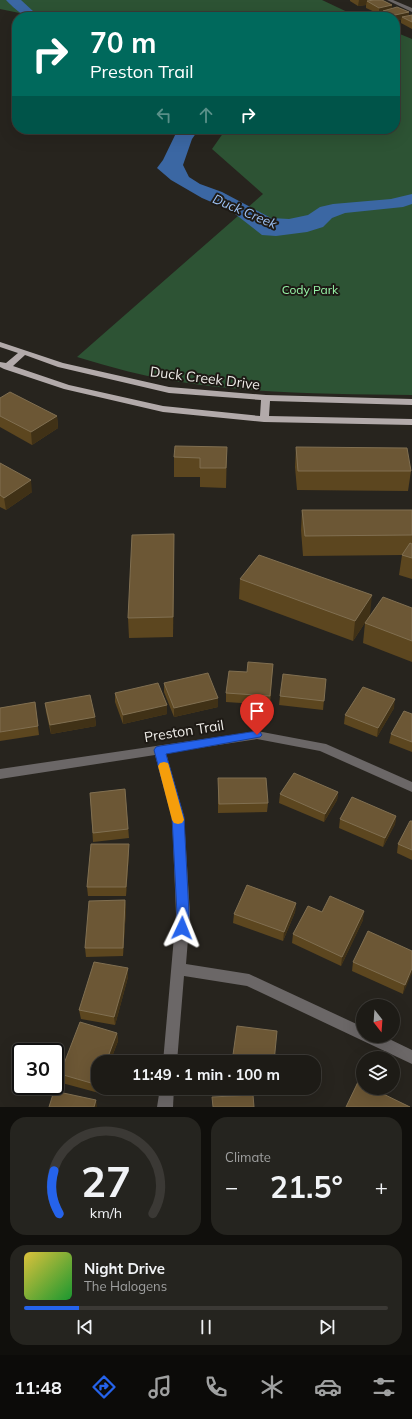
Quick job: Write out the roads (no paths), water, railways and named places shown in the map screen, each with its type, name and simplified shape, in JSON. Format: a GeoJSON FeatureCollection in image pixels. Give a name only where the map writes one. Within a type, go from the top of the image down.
{"type":"FeatureCollection","features":[{"type":"Feature","properties":{"kind":"main road","name":"Duck Creek Drive"},"geometry":{"type":"LineString","coordinates":[[0,344],[61,365],[170,390],[266,398],[412,402]]}},
{"type":"Feature","properties":{"kind":"main road"},"geometry":{"type":"LineString","coordinates":[[4,365],[24,352]]}},
{"type":"Feature","properties":{"kind":"main road"},"geometry":{"type":"LineString","coordinates":[[4,365],[67,387],[163,409],[264,419],[412,422]]}},
{"type":"Feature","properties":{"kind":"main road"},"geometry":{"type":"LineString","coordinates":[[264,419],[266,398]]}},
{"type":"Feature","properties":{"kind":"street"},"geometry":{"type":"LineString","coordinates":[[388,0],[411,9]]}},
{"type":"Feature","properties":{"kind":"street","name":"Preston Trail"},"geometry":{"type":"LineString","coordinates":[[0,774],[257,735],[322,747],[412,787]]}},
{"type":"Feature","properties":{"kind":"street"},"geometry":{"type":"LineString","coordinates":[[160,750],[178,817],[183,914],[171,1055]]}},
{"type":"Feature","properties":{"kind":"street"},"geometry":{"type":"LineString","coordinates":[[179,969],[249,980],[356,1031]]}},
{"type":"Feature","properties":{"kind":"street"},"geometry":{"type":"LineString","coordinates":[[383,1043],[412,1057]]}},
{"type":"Feature","properties":{"kind":"street"},"geometry":{"type":"LineString","coordinates":[[165,1107],[166,1095]]}},
{"type":"Feature","properties":{"kind":"water"},"geometry":{"type":"Polygon","coordinates":[[[6,0],[21,0],[34,12],[19,12],[6,0]]]}},
{"type":"Feature","properties":{"kind":"water","name":"Duck Creek"},"geometry":{"type":"Polygon","coordinates":[[[176,134],[196,134],[192,139],[183,165],[189,177],[200,184],[222,192],[271,218],[289,219],[308,215],[320,207],[333,204],[391,199],[412,194],[412,204],[403,207],[345,213],[332,218],[323,227],[307,232],[276,236],[262,235],[230,210],[202,198],[171,180],[157,168],[163,160],[176,134]]]}},
{"type":"Feature","properties":{"kind":"park label","name":"Cody Park"},"geometry":{"type":"Point","coordinates":[310,290]}}]}
